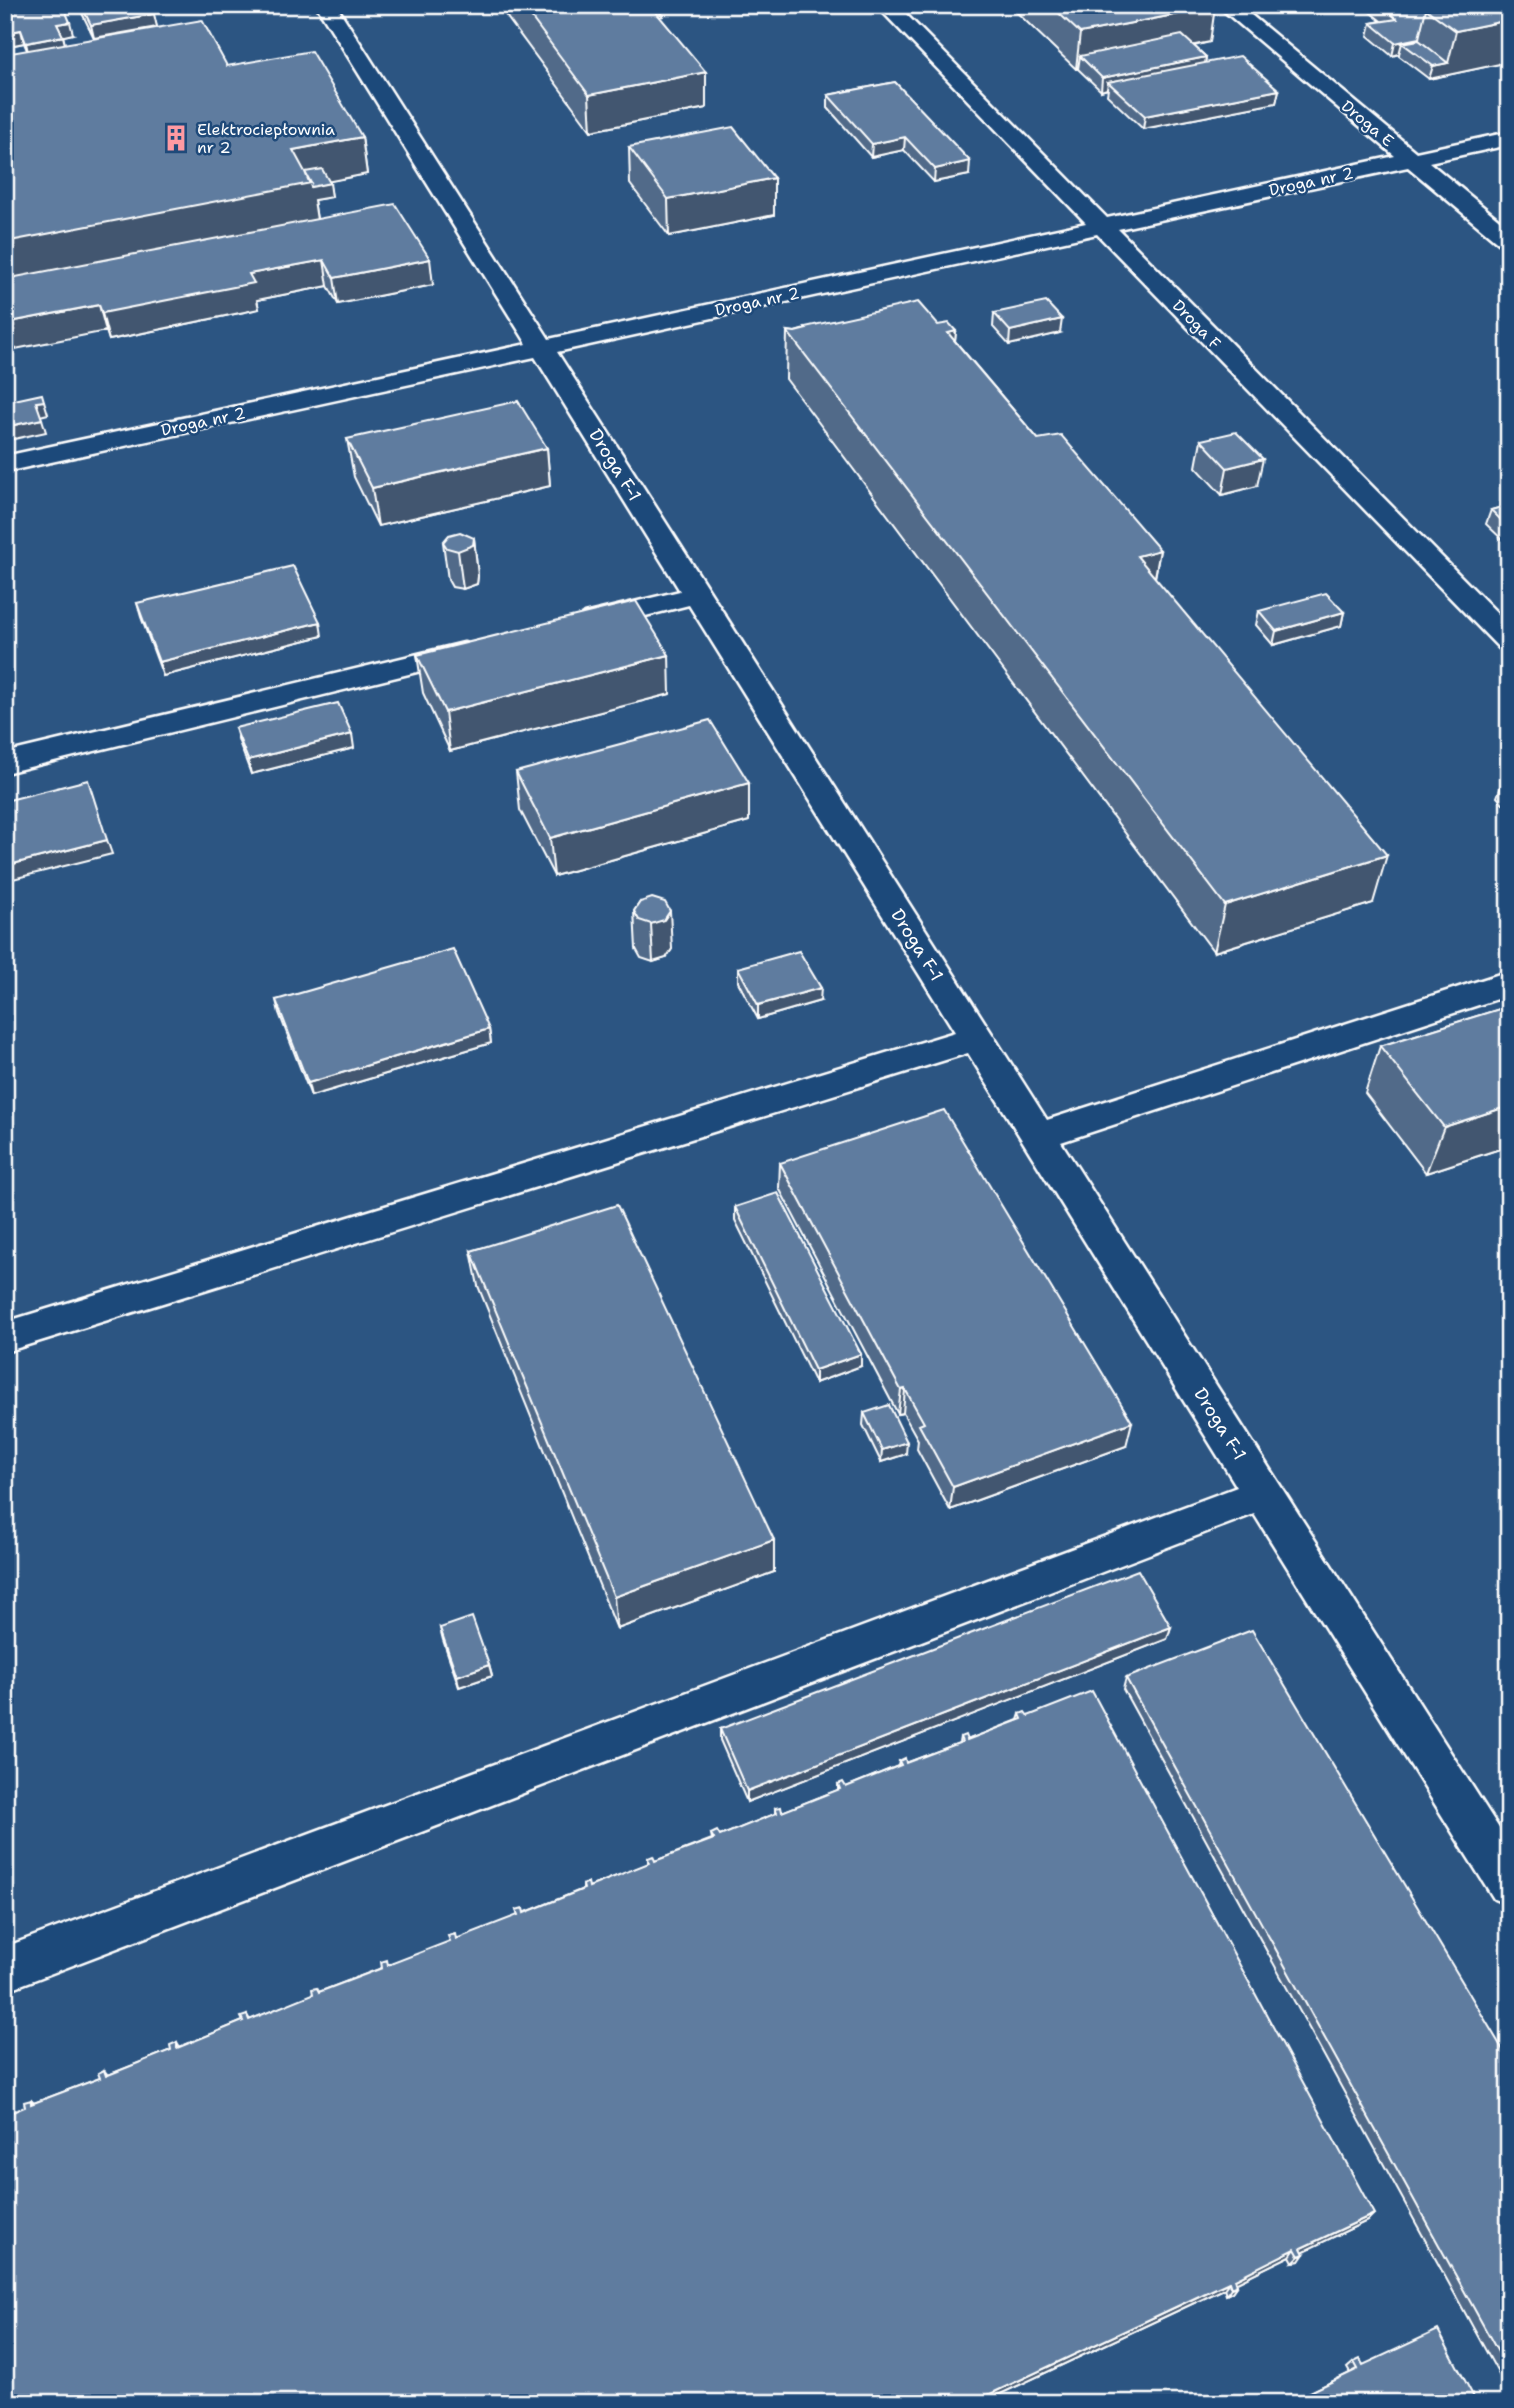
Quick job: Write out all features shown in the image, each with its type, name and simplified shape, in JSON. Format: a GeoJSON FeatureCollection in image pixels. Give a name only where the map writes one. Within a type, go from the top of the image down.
{"type":"FeatureCollection","features":[{"type":"Feature","properties":{"kind":"lane","name":"Droga F-1"},"geometry":{"type":"LineString","coordinates":[[326,5],[1509,1884]]}},
{"type":"Feature","properties":{"kind":"lane","name":"Droga F"},"geometry":{"type":"LineString","coordinates":[[886,5],[1509,642]]}},
{"type":"Feature","properties":{"kind":"lane","name":"Droga E"},"geometry":{"type":"LineString","coordinates":[[1227,5],[1509,240]]}},
{"type":"Feature","properties":{"kind":"lane","name":"Droga nr 2"},"geometry":{"type":"LineString","coordinates":[[5,464],[1509,138]]}},
{"type":"Feature","properties":{"kind":"lane"},"geometry":{"type":"LineString","coordinates":[[562,628],[697,595]]}},
{"type":"Feature","properties":{"kind":"lane"},"geometry":{"type":"LineString","coordinates":[[5,763],[494,645]]}},
{"type":"Feature","properties":{"kind":"lane"},"geometry":{"type":"LineString","coordinates":[[1037,1136],[1509,983]]}},
{"type":"Feature","properties":{"kind":"lane"},"geometry":{"type":"LineString","coordinates":[[5,1337],[976,1038]]}},
{"type":"Feature","properties":{"kind":"lane"},"geometry":{"type":"LineString","coordinates":[[5,1969],[1263,1494]]}},
{"type":"Feature","properties":{"kind":"building"},"geometry":{"type":"Polygon","coordinates":[[[5,5],[63,5],[70,22],[57,24],[63,36],[26,43],[21,30],[6,33],[5,5]]]}},
{"type":"Feature","properties":{"kind":"building"},"geometry":{"type":"Polygon","coordinates":[[[81,5],[150,5],[154,14],[91,25],[81,5]]]}},
{"type":"Feature","properties":{"kind":"building"},"geometry":{"type":"Polygon","coordinates":[[[522,5],[650,5],[706,72],[589,95],[522,5]]]}},
{"type":"Feature","properties":{"kind":"building"},"geometry":{"type":"Polygon","coordinates":[[[1050,5],[1213,5],[1215,7],[1080,33],[1050,5]]]}},
{"type":"Feature","properties":{"kind":"building"},"geometry":{"type":"Polygon","coordinates":[[[1380,5],[1444,5],[1426,9],[1419,38],[1395,43],[1371,23],[1397,19],[1380,5]]]}},
{"type":"Feature","properties":{"kind":"building"},"geometry":{"type":"Polygon","coordinates":[[[1444,5],[1509,5],[1509,20],[1456,31],[1426,9],[1444,5]]]}},
{"type":"Feature","properties":{"kind":"building","name":"Elektrociepłownia nr 2"},"geometry":{"type":"Polygon","coordinates":[[[202,20],[227,66],[311,51],[362,137],[293,150],[311,183],[5,242],[5,54],[202,20]]]}},
{"type":"Feature","properties":{"kind":"building"},"geometry":{"type":"Polygon","coordinates":[[[1182,35],[1206,57],[1102,78],[1080,56],[1182,35]]]}},
{"type":"Feature","properties":{"kind":"building"},"geometry":{"type":"Polygon","coordinates":[[[1419,40],[1448,63],[1433,66],[1402,43],[1419,40]]]}},
{"type":"Feature","properties":{"kind":"building"},"geometry":{"type":"Polygon","coordinates":[[[1240,56],[1279,90],[1145,116],[1108,82],[1240,56]]]}},
{"type":"Feature","properties":{"kind":"building"},"geometry":{"type":"Polygon","coordinates":[[[895,82],[970,161],[935,169],[905,137],[872,144],[828,95],[895,82]]]}},
{"type":"Feature","properties":{"kind":"building"},"geometry":{"type":"Polygon","coordinates":[[[733,127],[774,178],[668,199],[629,147],[733,127]]]}},
{"type":"Feature","properties":{"kind":"building"},"geometry":{"type":"Polygon","coordinates":[[[322,169],[330,183],[311,187],[305,172],[322,169]]]}},
{"type":"Feature","properties":{"kind":"building"},"geometry":{"type":"Polygon","coordinates":[[[395,204],[430,259],[334,278],[324,260],[249,274],[254,283],[102,313],[99,305],[5,323],[5,279],[395,204]]]}},
{"type":"Feature","properties":{"kind":"building"},"geometry":{"type":"Polygon","coordinates":[[[918,302],[938,325],[949,323],[956,331],[948,333],[1038,439],[1061,435],[1160,550],[1137,556],[1387,855],[1225,905],[787,331],[795,332],[807,329],[805,327],[918,302]]]}},
{"type":"Feature","properties":{"kind":"building"},"geometry":{"type":"Polygon","coordinates":[[[1046,302],[1062,319],[1010,331],[994,313],[1046,302]]]}},
{"type":"Feature","properties":{"kind":"building"},"geometry":{"type":"Polygon","coordinates":[[[42,394],[44,401],[36,402],[42,419],[5,427],[5,402],[42,394]]]}},
{"type":"Feature","properties":{"kind":"building"},"geometry":{"type":"Polygon","coordinates":[[[518,401],[547,448],[372,488],[347,439],[518,401]]]}},
{"type":"Feature","properties":{"kind":"building"},"geometry":{"type":"Polygon","coordinates":[[[1236,432],[1263,459],[1227,468],[1201,440],[1236,432]]]}},
{"type":"Feature","properties":{"kind":"building"},"geometry":{"type":"Polygon","coordinates":[[[1509,505],[1509,528],[1491,510],[1509,505]]]}},
{"type":"Feature","properties":{"kind":"building"},"geometry":{"type":"Polygon","coordinates":[[[460,532],[474,538],[473,545],[458,551],[447,548],[443,542],[449,535],[460,532]]]}},
{"type":"Feature","properties":{"kind":"building"},"geometry":{"type":"Polygon","coordinates":[[[293,566],[320,622],[159,662],[137,603],[293,566]]]}},
{"type":"Feature","properties":{"kind":"building"},"geometry":{"type":"Polygon","coordinates":[[[1326,593],[1344,612],[1276,631],[1259,611],[1326,593]]]}},
{"type":"Feature","properties":{"kind":"building"},"geometry":{"type":"Polygon","coordinates":[[[636,601],[669,655],[445,712],[417,655],[636,601]]]}},
{"type":"Feature","properties":{"kind":"building"},"geometry":{"type":"Polygon","coordinates":[[[338,703],[352,734],[248,760],[235,728],[338,703]]]}},
{"type":"Feature","properties":{"kind":"building"},"geometry":{"type":"Polygon","coordinates":[[[710,720],[749,783],[550,838],[516,772],[710,720]]]}},
{"type":"Feature","properties":{"kind":"building"},"geometry":{"type":"Polygon","coordinates":[[[88,780],[107,840],[5,866],[5,801],[88,780]]]}},
{"type":"Feature","properties":{"kind":"building"},"geometry":{"type":"Polygon","coordinates":[[[652,898],[665,902],[670,911],[664,920],[651,924],[639,920],[634,911],[640,902],[652,898]]]}},
{"type":"Feature","properties":{"kind":"building"},"geometry":{"type":"Polygon","coordinates":[[[453,949],[489,1029],[308,1083],[276,1000],[453,949]]]}},
{"type":"Feature","properties":{"kind":"building"},"geometry":{"type":"Polygon","coordinates":[[[799,951],[821,988],[758,1005],[738,968],[799,951]]]}},
{"type":"Feature","properties":{"kind":"building"},"geometry":{"type":"Polygon","coordinates":[[[1509,1006],[1509,1106],[1444,1127],[1380,1046],[1509,1006]]]}},
{"type":"Feature","properties":{"kind":"building"},"geometry":{"type":"Polygon","coordinates":[[[944,1110],[1132,1422],[953,1487],[919,1425],[924,1423],[905,1389],[901,1390],[780,1163],[944,1110]]]}},
{"type":"Feature","properties":{"kind":"building"},"geometry":{"type":"Polygon","coordinates":[[[778,1193],[861,1354],[815,1370],[735,1207],[778,1193]]]}},
{"type":"Feature","properties":{"kind":"building"},"geometry":{"type":"Polygon","coordinates":[[[617,1205],[774,1540],[614,1597],[471,1251],[617,1205]]]}},
{"type":"Feature","properties":{"kind":"building"},"geometry":{"type":"Polygon","coordinates":[[[889,1405],[907,1442],[882,1450],[864,1413],[889,1405]]]}},
{"type":"Feature","properties":{"kind":"building"},"geometry":{"type":"Polygon","coordinates":[[[1138,1570],[1171,1627],[747,1791],[720,1729],[1138,1570]]]}},
{"type":"Feature","properties":{"kind":"building"},"geometry":{"type":"Polygon","coordinates":[[[472,1617],[489,1665],[457,1676],[440,1628],[472,1617]]]}},
{"type":"Feature","properties":{"kind":"building"},"geometry":{"type":"Polygon","coordinates":[[[1252,1630],[1509,2060],[1509,2372],[1126,1678],[1252,1630]]]}},
{"type":"Feature","properties":{"kind":"building"},"geometry":{"type":"Polygon","coordinates":[[[1092,1691],[1374,2214],[1301,2248],[1304,2254],[1299,2256],[1295,2249],[1235,2279],[1237,2285],[1231,2288],[1229,2282],[971,2403],[5,2403],[5,2115],[25,2107],[24,2102],[31,2100],[31,2104],[100,2078],[98,2073],[104,2070],[106,2076],[171,2050],[170,2045],[177,2042],[177,2048],[243,2021],[241,2017],[247,2015],[249,2020],[313,1994],[312,1989],[317,1988],[319,1992],[382,1968],[381,1962],[387,1960],[388,1965],[450,1941],[448,1936],[455,1934],[456,1939],[518,1915],[516,1910],[523,1908],[524,1913],[584,1889],[583,1885],[588,1882],[589,1887],[649,1863],[648,1858],[653,1856],[655,1861],[714,1839],[711,1834],[717,1831],[720,1836],[777,1813],[775,1808],[781,1807],[782,1812],[840,1789],[838,1784],[843,1782],[846,1787],[901,1765],[899,1761],[905,1758],[906,1763],[962,1742],[960,1737],[965,1735],[967,1740],[1022,1719],[1020,1714],[1025,1712],[1028,1716],[1092,1691]]]}},
{"type":"Feature","properties":{"kind":"building"},"geometry":{"type":"Polygon","coordinates":[[[1438,2330],[1477,2403],[1288,2403],[1285,2397],[1291,2394],[1294,2400],[1358,2369],[1354,2362],[1360,2359],[1363,2365],[1438,2330]]]}},
{"type":"Feature","properties":{"kind":"place","name":"Elektrociepłownia nr 2"},"geometry":{"type":"Point","coordinates":[176,138]}}]}
